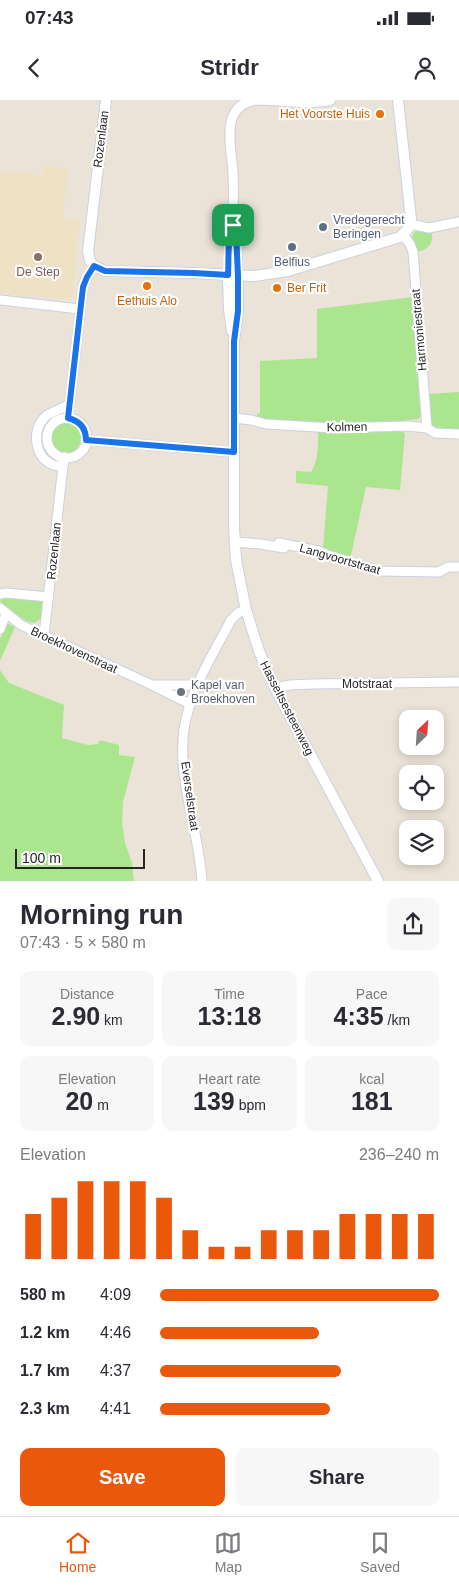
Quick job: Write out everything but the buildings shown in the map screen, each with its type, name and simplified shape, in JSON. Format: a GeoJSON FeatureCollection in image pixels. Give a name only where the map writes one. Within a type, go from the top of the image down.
{"type":"FeatureCollection","features":[{"type":"Feature","properties":{"kind":"street","name":"Rozenlaan"},"geometry":{"type":"LineString","coordinates":[[94,266],[90,261],[88,251],[106,100]]}},
{"type":"Feature","properties":{"kind":"street"},"geometry":{"type":"LineString","coordinates":[[237,104],[256,100],[306,103],[330,100]]}},
{"type":"Feature","properties":{"kind":"street"},"geometry":{"type":"LineString","coordinates":[[68,418],[80,309],[85,281],[94,266],[105,271],[115,272],[254,276],[288,271],[403,235],[411,219],[398,100]]}},
{"type":"Feature","properties":{"kind":"street","name":"Hasseltsesteenweg"},"geometry":{"type":"LineString","coordinates":[[237,104],[230,126],[230,154],[233,174],[233,225],[236,232],[233,275],[238,311],[234,341],[235,542],[238,575],[246,610],[259,651],[275,688],[378,881]]}},
{"type":"Feature","properties":{"kind":"street"},"geometry":{"type":"LineString","coordinates":[[410,224],[429,228],[459,222]]}},
{"type":"Feature","properties":{"kind":"street","name":"Harmoniestraat"},"geometry":{"type":"LineString","coordinates":[[403,235],[410,244],[412,252],[427,428]]}},
{"type":"Feature","properties":{"kind":"street"},"geometry":{"type":"LineString","coordinates":[[0,300],[80,309]]}},
{"type":"Feature","properties":{"kind":"street"},"geometry":{"type":"LineString","coordinates":[[63,462],[49,447],[47,436],[52,425],[62,419],[68,418],[80,423],[86,434],[85,445],[79,453],[63,462],[51,464],[38,449],[37,437],[40,423],[46,416],[69,404]]}},
{"type":"Feature","properties":{"kind":"street","name":"Kolmen"},"geometry":{"type":"LineString","coordinates":[[234,418],[266,424],[333,428],[408,426],[427,428],[435,433],[459,434]]}},
{"type":"Feature","properties":{"kind":"street"},"geometry":{"type":"LineString","coordinates":[[86,440],[234,452]]}},
{"type":"Feature","properties":{"kind":"street","name":"Rozenlaan"},"geometry":{"type":"LineString","coordinates":[[44,635],[63,462]]}},
{"type":"Feature","properties":{"kind":"street","name":"Langvoortstraat"},"geometry":{"type":"LineString","coordinates":[[235,542],[261,544],[313,553]]}},
{"type":"Feature","properties":{"kind":"street","name":"Langvoortstraat"},"geometry":{"type":"LineString","coordinates":[[279,544],[319,551],[327,556],[379,572],[439,572],[448,568],[459,568]]}},
{"type":"Feature","properties":{"kind":"street"},"geometry":{"type":"LineString","coordinates":[[0,594],[49,596]]}},
{"type":"Feature","properties":{"kind":"street","name":"Everselstraat"},"geometry":{"type":"LineString","coordinates":[[202,881],[201,865],[184,777],[184,731],[190,704],[198,685],[231,620],[238,613],[246,610]]}},
{"type":"Feature","properties":{"kind":"street"},"geometry":{"type":"LineString","coordinates":[[0,629],[3,611]]}},
{"type":"Feature","properties":{"kind":"street","name":"Broekhovenstraat"},"geometry":{"type":"LineString","coordinates":[[3,611],[21,624],[190,704]]}},
{"type":"Feature","properties":{"kind":"street","name":"Motstraat"},"geometry":{"type":"LineString","coordinates":[[275,688],[312,684],[459,682]]}},
{"type":"Feature","properties":{"kind":"street","name":"Broekhovenstraat"},"geometry":{"type":"LineString","coordinates":[[152,685],[198,685]]}},
{"type":"Feature","properties":{"kind":"shaded area","name":"De Step"},"geometry":{"type":"Polygon","coordinates":[[[44,165],[68,169],[63,219],[80,221],[72,297],[66,299],[0,293],[0,172],[42,175],[44,165]]]}},
{"type":"Feature","properties":{"kind":"green space"},"geometry":{"type":"Polygon","coordinates":[[[414,232],[432,232],[432,240],[429,246],[415,252],[412,237],[414,232]]]}},
{"type":"Feature","properties":{"kind":"green space"},"geometry":{"type":"Polygon","coordinates":[[[413,297],[422,412],[419,419],[370,424],[334,425],[264,421],[257,418],[257,414],[260,413],[260,361],[317,358],[317,309],[413,297]]]}},
{"type":"Feature","properties":{"kind":"green space"},"geometry":{"type":"Polygon","coordinates":[[[459,392],[459,430],[432,427],[430,423],[428,394],[459,392]]]}},
{"type":"Feature","properties":{"kind":"green space"},"geometry":{"type":"Polygon","coordinates":[[[66,423],[77,427],[81,438],[77,449],[66,453],[55,449],[51,438],[55,427],[66,423]]]}},
{"type":"Feature","properties":{"kind":"green space"},"geometry":{"type":"Polygon","coordinates":[[[318,430],[401,430],[405,434],[400,490],[366,487],[350,560],[327,553],[327,550],[323,549],[328,486],[296,483],[296,471],[311,472],[314,467],[318,452],[318,430]]]}},
{"type":"Feature","properties":{"kind":"green space"},"geometry":{"type":"Polygon","coordinates":[[[2,597],[40,599],[43,604],[41,618],[35,623],[26,621],[1,603],[2,597]]]}},
{"type":"Feature","properties":{"kind":"green space"},"geometry":{"type":"Polygon","coordinates":[[[7,623],[15,627],[0,661],[0,639],[7,623]]]}},
{"type":"Feature","properties":{"kind":"green space"},"geometry":{"type":"Polygon","coordinates":[[[0,670],[9,683],[64,705],[62,738],[88,745],[98,744],[100,740],[119,745],[119,755],[135,757],[123,802],[122,822],[125,843],[132,863],[134,881],[0,881],[0,670]]]}},
{"type":"Feature","properties":{"kind":"place","name":"Het Voorste Huis"},"geometry":{"type":"Point","coordinates":[380,114]}},
{"type":"Feature","properties":{"kind":"place","name":"Vredegerecht Beringen"},"geometry":{"type":"Point","coordinates":[323,227]}},
{"type":"Feature","properties":{"kind":"place","name":"Belfius"},"geometry":{"type":"Point","coordinates":[292,247]}},
{"type":"Feature","properties":{"kind":"place","name":"De Step"},"geometry":{"type":"Point","coordinates":[38,257]}},
{"type":"Feature","properties":{"kind":"place","name":"Eethuis Alo"},"geometry":{"type":"Point","coordinates":[147,286]}},
{"type":"Feature","properties":{"kind":"place","name":"Ber Frit"},"geometry":{"type":"Point","coordinates":[277,288]}},
{"type":"Feature","properties":{"kind":"place","name":"Kapel van Broekhoven"},"geometry":{"type":"Point","coordinates":[181,692]}},
{"type":"Feature","properties":{"kind":"route"},"geometry":{"type":"LineString","coordinates":[[233,225],[236,232],[238,276],[238,311],[234,341],[234,452],[86,440],[84,428],[80,423],[68,418],[83,287],[94,266],[99,270],[115,272],[228,275],[230,231],[233,225]]}}]}
